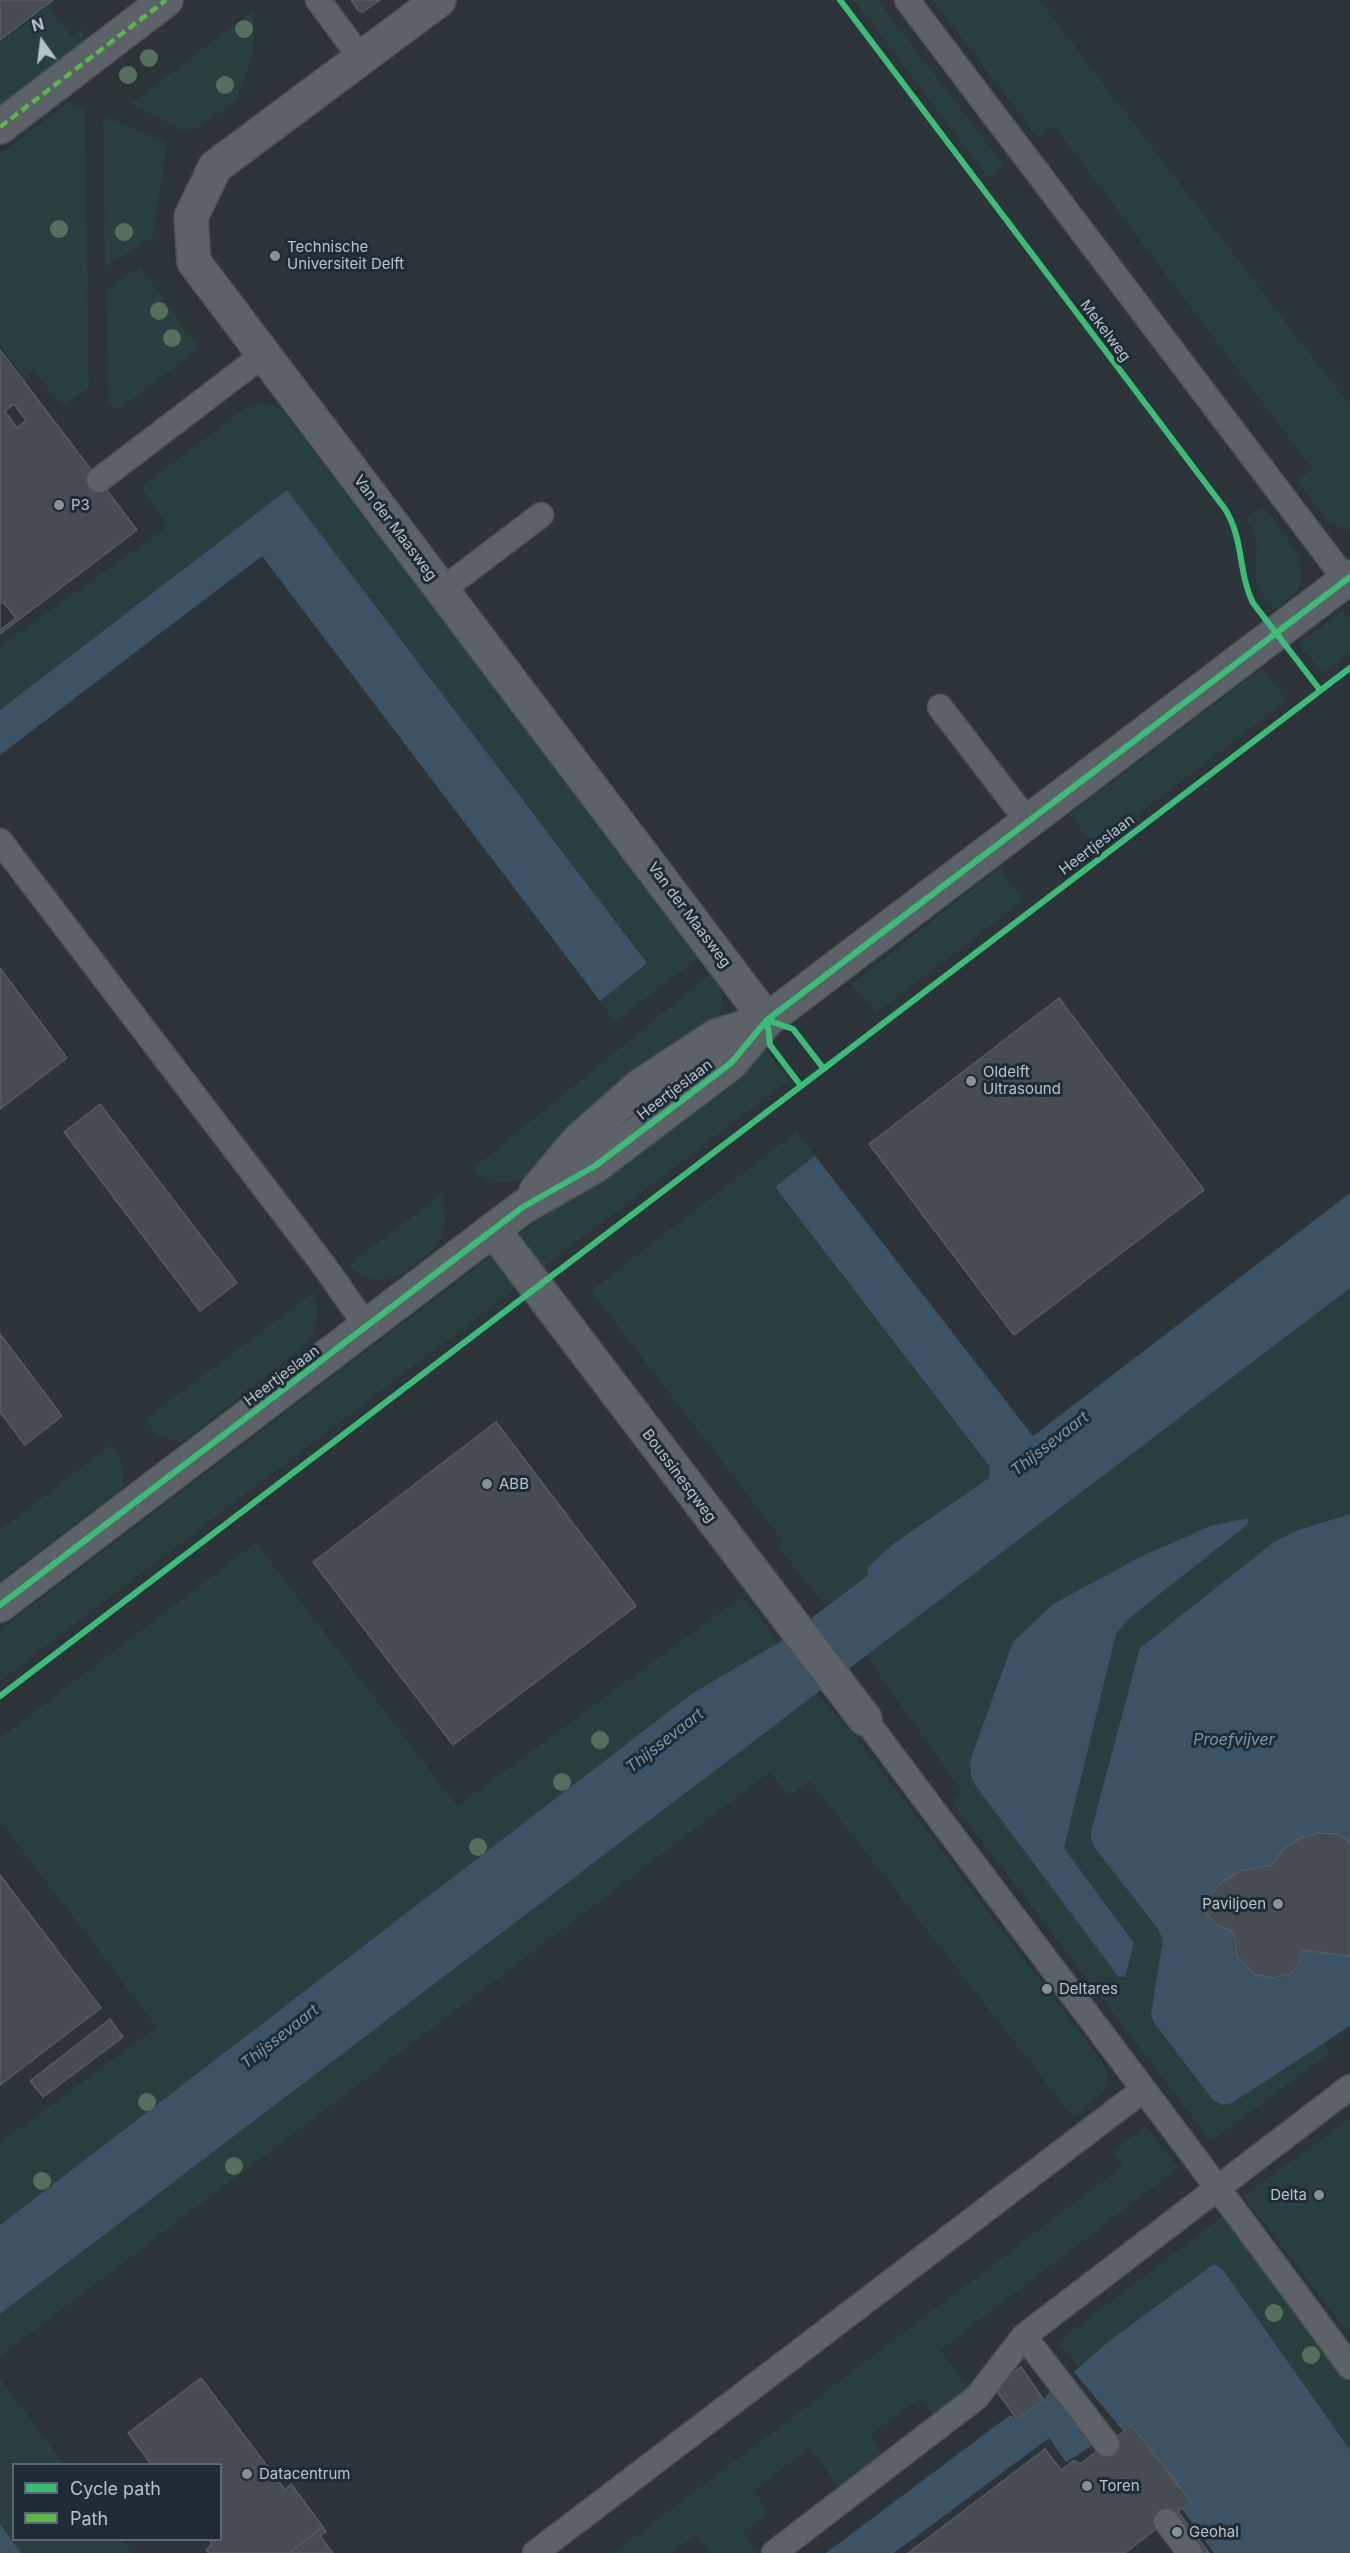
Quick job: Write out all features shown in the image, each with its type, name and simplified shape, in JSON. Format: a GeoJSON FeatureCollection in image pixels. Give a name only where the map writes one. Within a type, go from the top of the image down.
{"type":"FeatureCollection","features":[{"type":"Feature","properties":{"kind":"street"},"geometry":{"type":"LineString","coordinates":[[0,127],[166,0]]}},
{"type":"Feature","properties":{"kind":"street","name":"Van der Maasweg"},"geometry":{"type":"LineString","coordinates":[[439,0],[215,166],[191,217],[195,262],[766,1020]]}},
{"type":"Feature","properties":{"kind":"street","name":"Heertjeslaan"},"geometry":{"type":"LineString","coordinates":[[0,1605],[524,1207],[594,1166],[731,1063],[766,1020],[1029,823],[1348,579]]}},
{"type":"Feature","properties":{"kind":"street","name":"Boussinesqweg"},"geometry":{"type":"LineString","coordinates":[[494,1231],[766,1592],[865,1719]]}},
{"type":"Feature","properties":{"kind":"lane"},"geometry":{"type":"LineString","coordinates":[[318,0],[361,58]]}},
{"type":"Feature","properties":{"kind":"lane"},"geometry":{"type":"LineString","coordinates":[[907,0],[1348,579]]}},
{"type":"Feature","properties":{"kind":"lane"},"geometry":{"type":"LineString","coordinates":[[99,480],[263,355]]}},
{"type":"Feature","properties":{"kind":"lane"},"geometry":{"type":"LineString","coordinates":[[442,590],[541,515]]}},
{"type":"Feature","properties":{"kind":"lane"},"geometry":{"type":"LineString","coordinates":[[940,707],[1029,823]]}},
{"type":"Feature","properties":{"kind":"lane"},"geometry":{"type":"LineString","coordinates":[[0,841],[325,1267],[367,1327]]}},
{"type":"Feature","properties":{"kind":"lane"},"geometry":{"type":"LineString","coordinates":[[865,1719],[1143,2090],[1218,2186],[1350,2367]]}},
{"type":"Feature","properties":{"kind":"lane"},"geometry":{"type":"LineString","coordinates":[[774,2553],[977,2397],[1024,2336],[1350,2086]]}},
{"type":"Feature","properties":{"kind":"lane"},"geometry":{"type":"LineString","coordinates":[[535,2553],[1143,2090]]}},
{"type":"Feature","properties":{"kind":"lane"},"geometry":{"type":"LineString","coordinates":[[1024,2336],[1107,2444]]}},
{"type":"Feature","properties":{"kind":"lane"},"geometry":{"type":"LineString","coordinates":[[1166,2522],[1190,2553]]}},
{"type":"Feature","properties":{"kind":"green space"},"geometry":{"type":"Polygon","coordinates":[[[854,0],[878,0],[1004,166],[989,178],[854,0]]]}},
{"type":"Feature","properties":{"kind":"green space"},"geometry":{"type":"Polygon","coordinates":[[[933,0],[1039,0],[1350,406],[1350,531],[1329,522],[1297,481],[1313,469],[1054,126],[1038,138],[933,0]]]}},
{"type":"Feature","properties":{"kind":"green space"},"geometry":{"type":"Polygon","coordinates":[[[48,6],[72,37],[83,28],[83,45],[0,111],[0,43],[48,6]]]}},
{"type":"Feature","properties":{"kind":"green space"},"geometry":{"type":"Polygon","coordinates":[[[254,10],[253,53],[236,102],[188,133],[131,104],[254,10]]]}},
{"type":"Feature","properties":{"kind":"green space"},"geometry":{"type":"Polygon","coordinates":[[[69,102],[85,110],[89,388],[61,406],[34,370],[24,378],[0,345],[0,155],[69,102]]]}},
{"type":"Feature","properties":{"kind":"green space"},"geometry":{"type":"Polygon","coordinates":[[[103,116],[167,142],[153,237],[105,267],[103,116]]]}},
{"type":"Feature","properties":{"kind":"green space"},"geometry":{"type":"Polygon","coordinates":[[[140,267],[199,348],[118,410],[108,403],[106,290],[140,267]]]}},
{"type":"Feature","properties":{"kind":"green space"},"geometry":{"type":"Polygon","coordinates":[[[260,403],[272,405],[284,412],[699,957],[615,1022],[600,1001],[647,962],[287,490],[0,710],[0,646],[169,526],[141,487],[247,407],[260,403]]]}},
{"type":"Feature","properties":{"kind":"green space"},"geometry":{"type":"Polygon","coordinates":[[[1263,506],[1298,557],[1302,579],[1298,589],[1290,598],[1273,610],[1257,582],[1255,536],[1246,518],[1263,506]]]}},
{"type":"Feature","properties":{"kind":"green space"},"geometry":{"type":"Polygon","coordinates":[[[1342,611],[1350,622],[1350,652],[1323,673],[1299,644],[1342,611]]]}},
{"type":"Feature","properties":{"kind":"green space"},"geometry":{"type":"Polygon","coordinates":[[[1262,668],[1287,701],[1094,847],[1070,814],[1262,668]]]}},
{"type":"Feature","properties":{"kind":"green space"},"geometry":{"type":"Polygon","coordinates":[[[999,868],[1024,900],[876,1013],[852,984],[999,868]]]}},
{"type":"Feature","properties":{"kind":"green space"},"geometry":{"type":"Polygon","coordinates":[[[713,972],[722,994],[720,1014],[575,1121],[528,1177],[514,1182],[491,1183],[470,1171],[713,972]]]}},
{"type":"Feature","properties":{"kind":"green space"},"geometry":{"type":"Polygon","coordinates":[[[765,1048],[789,1080],[0,1681],[0,1630],[765,1048]]]}},
{"type":"Feature","properties":{"kind":"green space"},"geometry":{"type":"Polygon","coordinates":[[[796,1132],[815,1156],[775,1188],[990,1468],[989,1478],[893,1544],[868,1567],[867,1576],[825,1606],[778,1546],[783,1541],[591,1291],[796,1132]]]}},
{"type":"Feature","properties":{"kind":"green space"},"geometry":{"type":"Polygon","coordinates":[[[441,1195],[445,1217],[442,1235],[431,1250],[414,1265],[397,1276],[381,1280],[365,1276],[348,1265],[441,1195]]]}},
{"type":"Feature","properties":{"kind":"green space"},"geometry":{"type":"Polygon","coordinates":[[[1350,1288],[1350,1514],[1322,1522],[1274,1542],[1140,1648],[1091,1832],[1091,1840],[1095,1848],[1158,1929],[1163,1940],[1155,2024],[1213,2100],[1233,2103],[1324,2042],[1329,2054],[1211,2141],[952,1802],[961,1790],[866,1656],[1350,1288]],[[1248,1519],[1210,1526],[1142,1556],[1053,1604],[1013,1642],[970,1761],[971,1777],[975,1785],[1118,1976],[1134,1943],[1064,1848],[1116,1634],[1127,1620],[1247,1525],[1248,1519]]]}},
{"type":"Feature","properties":{"kind":"green space"},"geometry":{"type":"Polygon","coordinates":[[[314,1292],[318,1317],[309,1342],[181,1443],[157,1435],[145,1419],[314,1292]]]}},
{"type":"Feature","properties":{"kind":"green space"},"geometry":{"type":"Polygon","coordinates":[[[111,1445],[120,1457],[124,1487],[0,1581],[0,1530],[111,1445]]]}},
{"type":"Feature","properties":{"kind":"green space"},"geometry":{"type":"Polygon","coordinates":[[[256,1543],[457,1806],[740,1598],[751,1604],[778,1643],[693,1693],[0,2225],[0,2143],[157,2027],[0,1821],[0,1738],[256,1543]]]}},
{"type":"Feature","properties":{"kind":"green space"},"geometry":{"type":"Polygon","coordinates":[[[817,1693],[854,1735],[1102,2062],[1107,2071],[1106,2089],[1074,2118],[810,1781],[789,1796],[770,1772],[0,2356],[0,2314],[817,1693]]]}},
{"type":"Feature","properties":{"kind":"green space"},"geometry":{"type":"Polygon","coordinates":[[[1350,2119],[1350,2335],[1243,2196],[1350,2119]]]}},
{"type":"Feature","properties":{"kind":"green space"},"geometry":{"type":"Polygon","coordinates":[[[1146,2126],[1178,2168],[940,2350],[974,2394],[938,2421],[920,2398],[870,2435],[887,2459],[844,2492],[809,2448],[753,2491],[769,2512],[743,2532],[758,2553],[711,2553],[696,2534],[672,2553],[614,2553],[1123,2166],[1112,2152],[1146,2126]]]}},
{"type":"Feature","properties":{"kind":"green space"},"geometry":{"type":"Polygon","coordinates":[[[1222,2217],[1239,2235],[1350,2384],[1350,2450],[1223,2270],[1214,2264],[1108,2342],[1079,2368],[1058,2342],[1222,2217]]]}},
{"type":"Feature","properties":{"kind":"green space"},"geometry":{"type":"Polygon","coordinates":[[[0,2379],[63,2463],[12,2463],[12,2541],[0,2524],[0,2379]]]}},
{"type":"Feature","properties":{"kind":"green space"},"geometry":{"type":"Polygon","coordinates":[[[12,2541],[123,2541],[132,2553],[21,2553],[12,2541]]]}},
{"type":"Feature","properties":{"kind":"water"},"geometry":{"type":"Polygon","coordinates":[[[287,490],[647,963],[600,1001],[262,556],[0,755],[0,710],[287,490]]]}},
{"type":"Feature","properties":{"kind":"water","name":"Thijssevaart"},"geometry":{"type":"Polygon","coordinates":[[[815,1156],[1033,1436],[1350,1193],[1350,1288],[0,2314],[0,2225],[693,1693],[778,1643],[867,1576],[868,1567],[893,1544],[989,1478],[990,1467],[775,1187],[815,1156]]]}},
{"type":"Feature","properties":{"kind":"water","name":"Proefvijver"},"geometry":{"type":"Polygon","coordinates":[[[1350,1514],[1350,1842],[1329,1833],[1318,1833],[1296,1841],[1272,1865],[1251,1868],[1222,1882],[1214,1889],[1206,1908],[1213,1922],[1233,1932],[1235,1950],[1242,1963],[1253,1973],[1280,1978],[1291,1973],[1299,1964],[1301,1950],[1350,1956],[1350,2026],[1232,2103],[1222,2105],[1213,2100],[1155,2024],[1151,2015],[1163,1940],[1158,1929],[1095,1848],[1091,1840],[1091,1832],[1140,1648],[1274,1542],[1298,1530],[1350,1514]]]}},
{"type":"Feature","properties":{"kind":"water"},"geometry":{"type":"Polygon","coordinates":[[[1249,1518],[1247,1525],[1127,1620],[1116,1634],[1064,1848],[1134,1943],[1125,1977],[1118,1976],[975,1785],[971,1777],[970,1761],[1013,1642],[1053,1604],[1142,1556],[1210,1526],[1249,1518]]]}},
{"type":"Feature","properties":{"kind":"water"},"geometry":{"type":"Polygon","coordinates":[[[1214,2264],[1223,2270],[1350,2450],[1350,2553],[1214,2553],[1182,2509],[1191,2502],[1133,2425],[1124,2432],[1074,2372],[1108,2342],[1214,2264]]]}},
{"type":"Feature","properties":{"kind":"water"},"geometry":{"type":"Polygon","coordinates":[[[1050,2391],[1093,2445],[1066,2462],[1049,2438],[894,2553],[826,2553],[1010,2415],[1017,2419],[1044,2400],[1050,2391]]]}},
{"type":"Feature","properties":{"kind":"water"},"geometry":{"type":"Polygon","coordinates":[[[0,2524],[21,2553],[0,2553],[0,2524]]]}},
{"type":"Feature","properties":{"kind":"building"},"geometry":{"type":"Polygon","coordinates":[[[0,0],[53,0],[0,40],[0,0]]]}},
{"type":"Feature","properties":{"kind":"building"},"geometry":{"type":"Polygon","coordinates":[[[351,0],[380,0],[363,12],[358,10],[351,0]]]}},
{"type":"Feature","properties":{"kind":"building","name":"P3"},"geometry":{"type":"Polygon","coordinates":[[[0,350],[137,530],[0,634],[0,350]]]}},
{"type":"Feature","properties":{"kind":"building"},"geometry":{"type":"Polygon","coordinates":[[[14,404],[26,420],[17,428],[5,411],[14,404]]]}},
{"type":"Feature","properties":{"kind":"building"},"geometry":{"type":"Polygon","coordinates":[[[3,602],[16,618],[0,630],[0,604],[3,602]]]}},
{"type":"Feature","properties":{"kind":"building"},"geometry":{"type":"Polygon","coordinates":[[[0,968],[67,1058],[0,1109],[0,968]]]}},
{"type":"Feature","properties":{"kind":"building"},"geometry":{"type":"Polygon","coordinates":[[[1059,998],[1204,1190],[1014,1335],[869,1144],[1059,998]]]}},
{"type":"Feature","properties":{"kind":"building"},"geometry":{"type":"Polygon","coordinates":[[[100,1104],[237,1283],[200,1311],[64,1132],[100,1104]]]}},
{"type":"Feature","properties":{"kind":"building"},"geometry":{"type":"Polygon","coordinates":[[[0,1334],[62,1416],[25,1445],[0,1412],[0,1334]]]}},
{"type":"Feature","properties":{"kind":"building"},"geometry":{"type":"Polygon","coordinates":[[[496,1422],[636,1606],[453,1745],[313,1562],[496,1422]]]}},
{"type":"Feature","properties":{"kind":"building","name":"Paviljoen"},"geometry":{"type":"Polygon","coordinates":[[[1318,1833],[1338,1834],[1350,1842],[1350,1956],[1301,1950],[1299,1964],[1290,1974],[1273,1978],[1255,1975],[1237,1957],[1233,1932],[1216,1924],[1208,1916],[1206,1908],[1208,1898],[1221,1883],[1240,1871],[1272,1865],[1283,1849],[1301,1838],[1318,1833]]]}},
{"type":"Feature","properties":{"kind":"building"},"geometry":{"type":"Polygon","coordinates":[[[0,1875],[101,2008],[0,2085],[0,1875]]]}},
{"type":"Feature","properties":{"kind":"building"},"geometry":{"type":"Polygon","coordinates":[[[110,2019],[123,2037],[43,2097],[30,2081],[110,2019]]]}},
{"type":"Feature","properties":{"kind":"building"},"geometry":{"type":"Polygon","coordinates":[[[1021,2367],[1044,2400],[1017,2419],[993,2386],[1021,2367]]]}},
{"type":"Feature","properties":{"kind":"building","name":"Datacentrum"},"geometry":{"type":"Polygon","coordinates":[[[201,2378],[285,2490],[291,2484],[323,2527],[289,2553],[209,2553],[206,2550],[212,2544],[210,2541],[222,2541],[222,2463],[150,2463],[128,2433],[201,2378]]]}},
{"type":"Feature","properties":{"kind":"building","name":"Toren"},"geometry":{"type":"Polygon","coordinates":[[[1132,2425],[1191,2502],[1125,2553],[908,2553],[1045,2449],[1061,2470],[1074,2460],[1080,2464],[1132,2425]]]}},
{"type":"Feature","properties":{"kind":"building","name":"Geohal"},"geometry":{"type":"Polygon","coordinates":[[[1178,2512],[1209,2553],[1178,2553],[1158,2528],[1178,2512]]]}},
{"type":"Feature","properties":{"kind":"building"},"geometry":{"type":"Polygon","coordinates":[[[323,2527],[326,2532],[320,2536],[333,2553],[289,2553],[323,2527]]]}},
{"type":"Feature","properties":{"kind":"marked path"},"geometry":{"type":"LineString","coordinates":[[0,127],[166,0]]}},
{"type":"Feature","properties":{"kind":"cycle path","name":"Mekelweg"},"geometry":{"type":"LineString","coordinates":[[840,0],[1225,509],[1235,532],[1248,592],[1253,603],[1320,690]]}},
{"type":"Feature","properties":{"kind":"cycle path"},"geometry":{"type":"LineString","coordinates":[[0,1605],[523,1207],[595,1166],[731,1063],[767,1020],[1350,577]]}},
{"type":"Feature","properties":{"kind":"cycle path"},"geometry":{"type":"LineString","coordinates":[[0,1696],[1350,668]]}},
{"type":"Feature","properties":{"kind":"cycle path"},"geometry":{"type":"LineString","coordinates":[[767,1020],[793,1029],[824,1069]]}},
{"type":"Feature","properties":{"kind":"cycle path"},"geometry":{"type":"LineString","coordinates":[[767,1020],[770,1045],[801,1086]]}},
{"type":"Feature","properties":{"kind":"place","name":"Technische Universiteit Delft"},"geometry":{"type":"Point","coordinates":[275,256]}},
{"type":"Feature","properties":{"kind":"place","name":"P3"},"geometry":{"type":"Point","coordinates":[59,505]}},
{"type":"Feature","properties":{"kind":"place","name":"Oldelft Ultrasound"},"geometry":{"type":"Point","coordinates":[971,1081]}},
{"type":"Feature","properties":{"kind":"place","name":"ABB"},"geometry":{"type":"Point","coordinates":[487,1484]}},
{"type":"Feature","properties":{"kind":"place","name":"Paviljoen"},"geometry":{"type":"Point","coordinates":[1278,1904]}},
{"type":"Feature","properties":{"kind":"place","name":"Deltares"},"geometry":{"type":"Point","coordinates":[1047,1989]}},
{"type":"Feature","properties":{"kind":"place","name":"Delta"},"geometry":{"type":"Point","coordinates":[1319,2195]}},
{"type":"Feature","properties":{"kind":"place","name":"Datacentrum"},"geometry":{"type":"Point","coordinates":[247,2474]}},
{"type":"Feature","properties":{"kind":"place","name":"Toren"},"geometry":{"type":"Point","coordinates":[1087,2486]}},
{"type":"Feature","properties":{"kind":"place","name":"Geohal"},"geometry":{"type":"Point","coordinates":[1177,2532]}}]}
